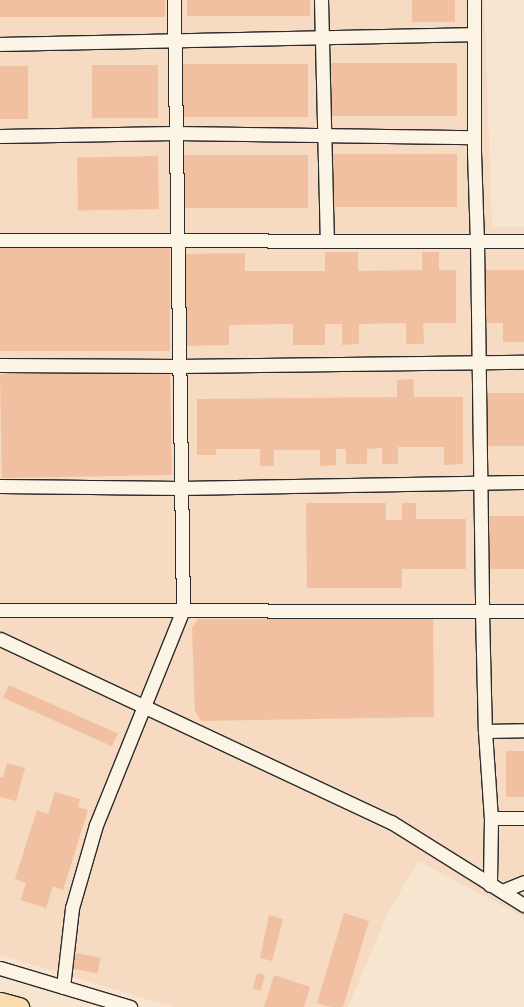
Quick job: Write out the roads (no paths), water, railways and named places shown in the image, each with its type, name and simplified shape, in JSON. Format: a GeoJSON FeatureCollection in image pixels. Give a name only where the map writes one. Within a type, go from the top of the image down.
{"type":"FeatureCollection","features":[{"type":"Feature","properties":{"kind":"highway"},"geometry":{"type":"LineString","coordinates":[[0,1002],[19,1007]]}},
{"type":"Feature","properties":{"kind":"street"},"geometry":{"type":"LineString","coordinates":[[63,987],[72,908],[96,825],[146,707],[183,610],[176,239],[174,0]]}},
{"type":"Feature","properties":{"kind":"street"},"geometry":{"type":"LineString","coordinates":[[321,0],[320,37],[327,240]]}},
{"type":"Feature","properties":{"kind":"street"},"geometry":{"type":"LineString","coordinates":[[474,0],[474,137],[477,241],[482,612],[485,731],[491,818],[490,885]]}},
{"type":"Feature","properties":{"kind":"street"},"geometry":{"type":"LineString","coordinates":[[0,44],[474,34]]}},
{"type":"Feature","properties":{"kind":"street"},"geometry":{"type":"LineString","coordinates":[[0,136],[175,133],[474,137]]}},
{"type":"Feature","properties":{"kind":"street"},"geometry":{"type":"LineString","coordinates":[[0,240],[176,239],[524,241]]}},
{"type":"Feature","properties":{"kind":"street"},"geometry":{"type":"LineString","coordinates":[[0,365],[178,366],[524,362]]}},
{"type":"Feature","properties":{"kind":"street"},"geometry":{"type":"LineString","coordinates":[[0,486],[180,488],[524,482]]}},
{"type":"Feature","properties":{"kind":"street"},"geometry":{"type":"LineString","coordinates":[[0,610],[524,611]]}},
{"type":"Feature","properties":{"kind":"street"},"geometry":{"type":"LineString","coordinates":[[0,640],[384,819],[524,905]]}},
{"type":"Feature","properties":{"kind":"street"},"geometry":{"type":"LineString","coordinates":[[485,731],[524,730]]}},
{"type":"Feature","properties":{"kind":"street"},"geometry":{"type":"LineString","coordinates":[[491,818],[524,818]]}},
{"type":"Feature","properties":{"kind":"street"},"geometry":{"type":"LineString","coordinates":[[502,891],[524,882]]}},
{"type":"Feature","properties":{"kind":"street"},"geometry":{"type":"LineString","coordinates":[[0,968],[130,1007]]}}]}
